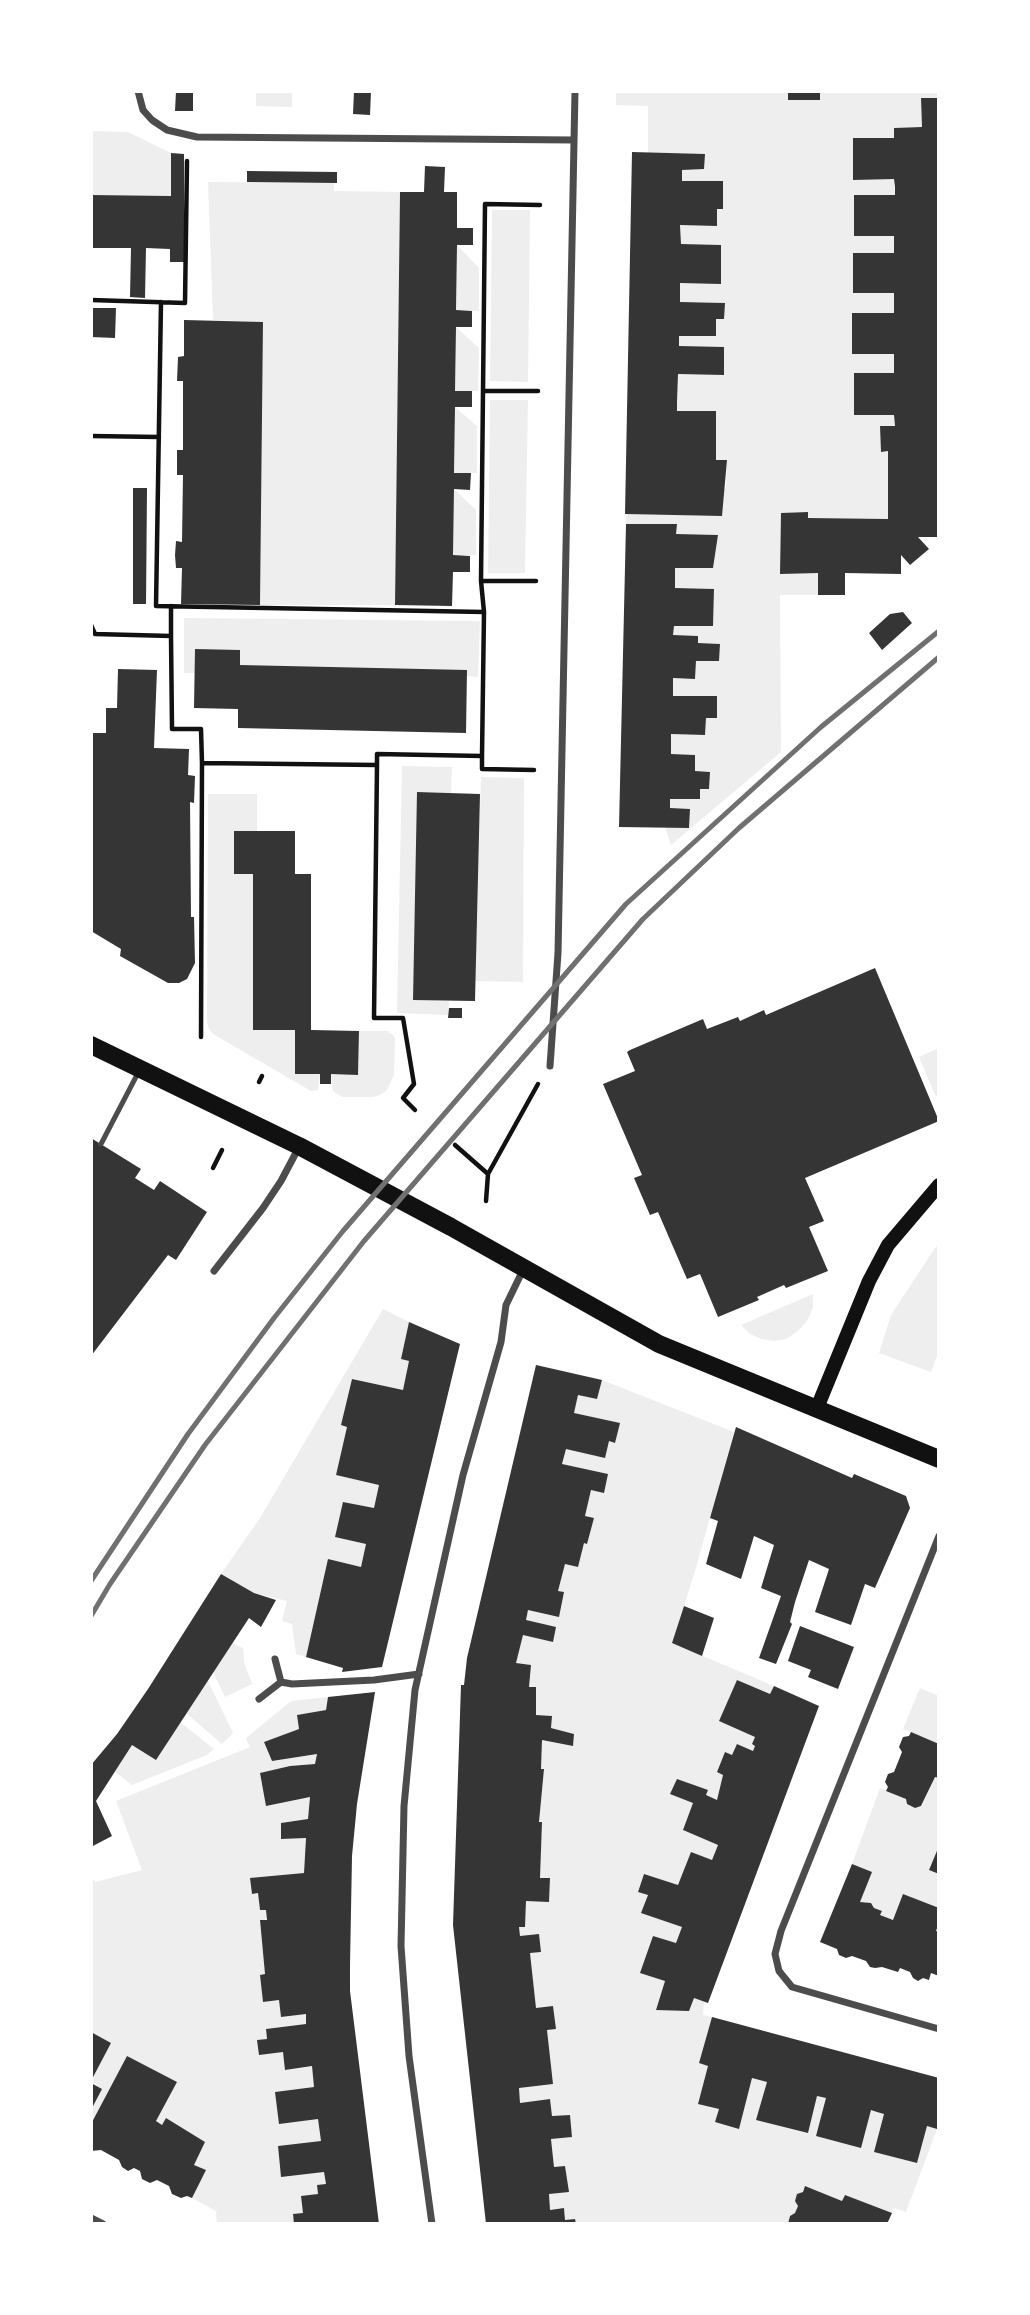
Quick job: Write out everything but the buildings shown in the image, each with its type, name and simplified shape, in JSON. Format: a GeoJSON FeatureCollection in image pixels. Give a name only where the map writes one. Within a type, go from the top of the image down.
{"type":"FeatureCollection","features":[{"type":"Feature","properties":{"kind":"main road"},"geometry":{"type":"LineString","coordinates":[[91,1045],[299,1146],[659,1344],[724,1373],[939,1459]]}},
{"type":"Feature","properties":{"kind":"main road"},"geometry":{"type":"LineString","coordinates":[[817,1408],[869,1281],[888,1245],[939,1185]]}},
{"type":"Feature","properties":{"kind":"street"},"geometry":{"type":"LineString","coordinates":[[138,91],[143,110],[152,120],[167,130],[188,135],[574,140]]}},
{"type":"Feature","properties":{"kind":"street"},"geometry":{"type":"LineString","coordinates":[[550,1066],[558,940],[575,91]]}},
{"type":"Feature","properties":{"kind":"street"},"geometry":{"type":"LineString","coordinates":[[214,1271],[269,1199],[299,1146]]}},
{"type":"Feature","properties":{"kind":"street"},"geometry":{"type":"LineString","coordinates":[[432,2224],[409,2056],[401,1946],[404,1806],[415,1690],[464,1475],[501,1342],[506,1305],[523,1269]]}},
{"type":"Feature","properties":{"kind":"street"},"geometry":{"type":"LineString","coordinates":[[939,1536],[828,1811],[781,1931],[775,1954],[779,1971],[792,1987],[939,2029]]}},
{"type":"Feature","properties":{"kind":"street"},"geometry":{"type":"LineString","coordinates":[[275,1659],[282,1682]]}},
{"type":"Feature","properties":{"kind":"street"},"geometry":{"type":"LineString","coordinates":[[259,1699],[282,1682],[292,1684],[374,1680],[419,1674]]}},
{"type":"Feature","properties":{"kind":"street"},"geometry":{"type":"LineString","coordinates":[[91,2218],[103,2224]]}},
{"type":"Feature","properties":{"kind":"lane"},"geometry":{"type":"LineString","coordinates":[[101,1144],[140,1068]]}},
{"type":"Feature","properties":{"kind":"path"},"geometry":{"type":"LineString","coordinates":[[91,300],[185,303],[188,135]]}},
{"type":"Feature","properties":{"kind":"path"},"geometry":{"type":"LineString","coordinates":[[534,770],[482,769],[483,391],[485,204],[540,205]]}},
{"type":"Feature","properties":{"kind":"path"},"geometry":{"type":"LineString","coordinates":[[161,302],[156,606],[484,612]]}},
{"type":"Feature","properties":{"kind":"path"},"geometry":{"type":"LineString","coordinates":[[483,391],[538,391]]}},
{"type":"Feature","properties":{"kind":"path"},"geometry":{"type":"LineString","coordinates":[[91,436],[159,437]]}},
{"type":"Feature","properties":{"kind":"path"},"geometry":{"type":"LineString","coordinates":[[481,581],[536,581]]}},
{"type":"Feature","properties":{"kind":"path"},"geometry":{"type":"LineString","coordinates":[[171,606],[172,729],[201,729],[201,1037]]}},
{"type":"Feature","properties":{"kind":"path"},"geometry":{"type":"LineString","coordinates":[[91,625],[94,634],[171,636]]}},
{"type":"Feature","properties":{"kind":"path"},"geometry":{"type":"LineString","coordinates":[[415,1110],[403,1098],[414,1084],[403,1017],[374,1018],[377,754],[482,756]]}},
{"type":"Feature","properties":{"kind":"path"},"geometry":{"type":"LineString","coordinates":[[202,763],[377,765]]}},
{"type":"Feature","properties":{"kind":"path"},"geometry":{"type":"LineString","coordinates":[[486,1201],[488,1174],[550,1066]]}},
{"type":"Feature","properties":{"kind":"path"},"geometry":{"type":"LineString","coordinates":[[455,1145],[488,1174]]}},
{"type":"Feature","properties":{"kind":"path"},"geometry":{"type":"LineString","coordinates":[[213,1168],[222,1150]]}},
{"type":"Feature","properties":{"kind":"shaded area"},"geometry":{"type":"Polygon","coordinates":[[[256,91],[292,91],[292,107],[256,106],[256,91]]]}},
{"type":"Feature","properties":{"kind":"shaded area"},"geometry":{"type":"Polygon","coordinates":[[[616,91],[788,91],[788,100],[820,100],[820,91],[939,91],[939,98],[921,98],[922,127],[895,128],[894,138],[853,138],[853,179],[894,179],[895,195],[855,195],[854,236],[894,236],[894,253],[853,253],[853,293],[894,293],[894,373],[854,373],[854,393],[894,415],[895,426],[880,426],[881,451],[888,451],[888,519],[808,518],[808,512],[781,513],[780,573],[818,573],[818,595],[780,595],[781,752],[671,845],[665,827],[689,828],[690,809],[670,808],[670,799],[700,799],[700,789],[709,789],[710,772],[695,771],[695,755],[671,754],[671,734],[705,735],[706,718],[717,717],[717,696],[673,696],[673,678],[695,679],[696,661],[719,661],[720,644],[698,643],[698,636],[673,635],[674,626],[713,626],[714,589],[675,588],[675,568],[713,568],[718,535],[676,534],[676,524],[626,524],[626,514],[721,516],[727,461],[716,460],[716,411],[677,411],[677,402],[678,374],[723,375],[679,346],[679,336],[716,336],[716,319],[724,319],[724,303],[680,302],[680,283],[721,283],[721,245],[681,244],[680,225],[717,225],[717,209],[723,209],[723,182],[682,181],[682,170],[704,169],[704,154],[648,153],[648,106],[616,105],[616,91]]]}},
{"type":"Feature","properties":{"kind":"shaded area"},"geometry":{"type":"Polygon","coordinates":[[[91,131],[128,132],[171,153],[171,196],[91,195],[91,131]]]}},
{"type":"Feature","properties":{"kind":"shaded area"},"geometry":{"type":"Polygon","coordinates":[[[208,182],[334,183],[334,191],[400,192],[395,605],[260,605],[263,322],[213,320],[208,182]]]}},
{"type":"Feature","properties":{"kind":"shaded area"},"geometry":{"type":"Polygon","coordinates":[[[492,210],[530,210],[528,382],[490,381],[492,210]]]}},
{"type":"Feature","properties":{"kind":"shaded area"},"geometry":{"type":"Polygon","coordinates":[[[457,245],[479,268],[479,311],[456,310],[457,245]]]}},
{"type":"Feature","properties":{"kind":"shaded area"},"geometry":{"type":"Polygon","coordinates":[[[456,327],[479,348],[478,391],[455,391],[456,327]]]}},
{"type":"Feature","properties":{"kind":"shaded area"},"geometry":{"type":"Polygon","coordinates":[[[490,400],[528,400],[525,573],[488,573],[490,400]]]}},
{"type":"Feature","properties":{"kind":"shaded area"},"geometry":{"type":"Polygon","coordinates":[[[455,407],[477,426],[477,473],[454,473],[455,407]]]}},
{"type":"Feature","properties":{"kind":"shaded area"},"geometry":{"type":"Polygon","coordinates":[[[454,489],[476,510],[476,555],[453,555],[454,489]]]}},
{"type":"Feature","properties":{"kind":"shaded area"},"geometry":{"type":"Polygon","coordinates":[[[184,618],[480,621],[478,677],[467,676],[467,671],[240,665],[195,649],[195,673],[184,673],[184,618]]]}},
{"type":"Feature","properties":{"kind":"shaded area"},"geometry":{"type":"Polygon","coordinates":[[[402,766],[452,767],[451,793],[418,792],[413,999],[449,1001],[448,1015],[397,1013],[402,766]]]}},
{"type":"Feature","properties":{"kind":"shaded area"},"geometry":{"type":"Polygon","coordinates":[[[481,777],[524,778],[523,982],[475,981],[481,777]]]}},
{"type":"Feature","properties":{"kind":"shaded area"},"geometry":{"type":"Polygon","coordinates":[[[208,794],[257,794],[257,831],[234,831],[253,874],[253,1029],[295,1030],[295,1074],[320,1074],[318,1090],[311,1091],[213,1034],[209,1029],[208,794]]]}},
{"type":"Feature","properties":{"kind":"shaded area"},"geometry":{"type":"Polygon","coordinates":[[[359,1031],[387,1031],[392,1034],[395,1038],[394,1075],[387,1090],[380,1095],[342,1097],[333,1091],[331,1074],[358,1074],[359,1031]]]}},
{"type":"Feature","properties":{"kind":"shaded area"},"geometry":{"type":"Polygon","coordinates":[[[939,1048],[939,1094],[936,1097],[919,1057],[939,1048]]]}},
{"type":"Feature","properties":{"kind":"shaded area"},"geometry":{"type":"Polygon","coordinates":[[[939,1242],[939,1351],[931,1372],[879,1353],[891,1315],[939,1242]]]}},
{"type":"Feature","properties":{"kind":"shaded area"},"geometry":{"type":"Polygon","coordinates":[[[813,1294],[813,1308],[807,1321],[786,1339],[761,1339],[750,1334],[741,1325],[813,1294]]]}},
{"type":"Feature","properties":{"kind":"shaded area"},"geometry":{"type":"Polygon","coordinates":[[[383,1309],[409,1322],[401,1359],[409,1361],[403,1390],[352,1379],[341,1425],[347,1427],[336,1475],[379,1485],[374,1508],[343,1502],[335,1537],[366,1544],[361,1567],[328,1560],[306,1657],[296,1654],[292,1624],[282,1621],[287,1601],[254,1593],[221,1574],[260,1518],[383,1309]]]}},
{"type":"Feature","properties":{"kind":"shaded area"},"geometry":{"type":"Polygon","coordinates":[[[602,1380],[734,1432],[672,1643],[774,1686],[770,1694],[737,1680],[719,1721],[755,1737],[752,1744],[755,1746],[753,1751],[738,1744],[732,1755],[725,1752],[717,1772],[723,1775],[717,1800],[706,1795],[708,1790],[693,1803],[684,1831],[718,1845],[712,1860],[691,1853],[678,1885],[644,1874],[638,1891],[648,1895],[642,1913],[682,1927],[676,1943],[653,1936],[641,1972],[665,1981],[656,2010],[694,1998],[704,2002],[703,2015],[712,2017],[699,2063],[708,2066],[698,2103],[719,2109],[716,2122],[739,2128],[752,2078],[767,2082],[757,2120],[807,2133],[817,2096],[826,2098],[884,2114],[874,2152],[917,2163],[927,2126],[937,2129],[906,2212],[893,2208],[892,2213],[845,2195],[842,2201],[806,2186],[796,2201],[798,2206],[790,2216],[788,2224],[576,2224],[565,2220],[564,2208],[550,2210],[549,2194],[568,2191],[565,2166],[554,2167],[551,2139],[572,2137],[570,2115],[552,2116],[550,2099],[520,2103],[519,2088],[553,2084],[547,2030],[556,2029],[553,2007],[536,2008],[530,1953],[541,1952],[539,1935],[520,1936],[519,1927],[525,1927],[526,1901],[549,1901],[550,1879],[540,1878],[542,1822],[539,1821],[544,1769],[541,1769],[542,1740],[573,1746],[574,1734],[551,1728],[552,1716],[536,1715],[536,1688],[529,1687],[531,1665],[516,1663],[528,1610],[563,1592],[558,1591],[565,1564],[578,1567],[594,1518],[585,1516],[591,1490],[604,1492],[562,1464],[566,1449],[609,1441],[615,1443],[619,1423],[574,1413],[578,1395],[597,1399],[602,1380]]]}},
{"type":"Feature","properties":{"kind":"shaded area"},"geometry":{"type":"Polygon","coordinates":[[[233,1643],[243,1648],[244,1662],[252,1684],[225,1697],[213,1672],[233,1643]]]}},
{"type":"Feature","properties":{"kind":"shaded area"},"geometry":{"type":"Polygon","coordinates":[[[208,1681],[233,1733],[222,1744],[186,1713],[208,1681]]]}},
{"type":"Feature","properties":{"kind":"shaded area"},"geometry":{"type":"Polygon","coordinates":[[[920,1688],[939,1696],[939,1744],[903,1729],[920,1688]]]}},
{"type":"Feature","properties":{"kind":"shaded area"},"geometry":{"type":"Polygon","coordinates":[[[328,1697],[326,1710],[297,1715],[299,1729],[264,1742],[272,1761],[317,1754],[315,1764],[290,1766],[260,1774],[267,1806],[310,1797],[308,1819],[281,1823],[281,1839],[306,1838],[304,1873],[250,1879],[252,1894],[258,1893],[260,1910],[266,1910],[267,1919],[260,1921],[265,1974],[260,1975],[263,2002],[279,2000],[281,2017],[306,2014],[306,2024],[266,2029],[267,2039],[257,2040],[283,2052],[286,2070],[312,2066],[314,2087],[275,2092],[318,2119],[321,2141],[278,2146],[281,2177],[324,2172],[326,2184],[317,2185],[318,2194],[303,2213],[293,2215],[294,2224],[217,2224],[216,2211],[192,2198],[205,2170],[194,2165],[205,2142],[166,2118],[162,2125],[156,2121],[177,2082],[127,2056],[91,2124],[91,2110],[102,2089],[91,2081],[111,2043],[91,2032],[91,1875],[95,1882],[142,1870],[116,1801],[250,1747],[246,1738],[291,1701],[328,1697]]]}},
{"type":"Feature","properties":{"kind":"shaded area"},"geometry":{"type":"Polygon","coordinates":[[[180,1722],[214,1749],[207,1755],[132,1785],[115,1772],[132,1745],[180,1722]]]}},
{"type":"Feature","properties":{"kind":"shaded area"},"geometry":{"type":"Polygon","coordinates":[[[935,1777],[939,1778],[939,1846],[929,1870],[939,1874],[939,1908],[903,1894],[893,1920],[880,1915],[882,1911],[874,1908],[871,1903],[860,1902],[852,1864],[880,1788],[906,1799],[907,1804],[915,1808],[922,1806],[935,1777]]]}},
{"type":"Feature","properties":{"kind":"railway"},"geometry":{"type":"LineString","coordinates":[[91,1581],[188,1434],[274,1318],[343,1231],[626,904],[821,727],[939,631]]}},
{"type":"Feature","properties":{"kind":"railway"},"geometry":{"type":"LineString","coordinates":[[91,1616],[205,1445],[364,1241],[643,919],[739,828],[939,657]]}}]}
